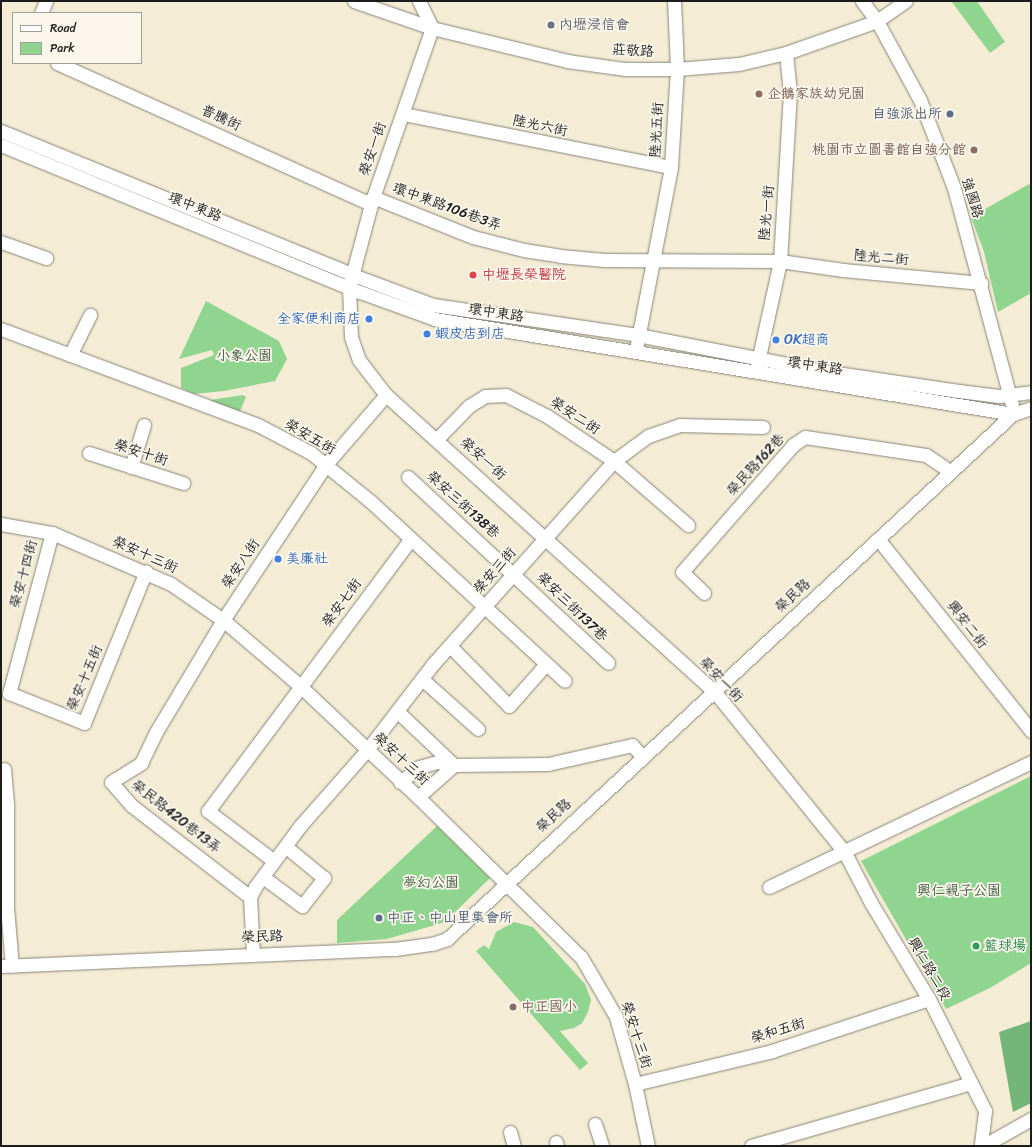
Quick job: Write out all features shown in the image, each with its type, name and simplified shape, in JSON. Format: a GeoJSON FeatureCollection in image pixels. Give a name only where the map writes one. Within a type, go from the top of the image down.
{"type":"FeatureCollection","features":[{"type":"Feature","properties":{"kind":"street"},"geometry":{"type":"LineString","coordinates":[[41,12],[46,1]]}},
{"type":"Feature","properties":{"kind":"street","name":"莊敬路"},"geometry":{"type":"LineString","coordinates":[[354,1],[432,28],[567,61],[625,69],[677,69],[739,64],[786,53],[877,21],[906,1]]}},
{"type":"Feature","properties":{"kind":"street"},"geometry":{"type":"LineString","coordinates":[[419,1],[432,28]]}},
{"type":"Feature","properties":{"kind":"street","name":"陸光五街"},"geometry":{"type":"LineString","coordinates":[[635,350],[671,167],[677,69],[674,1]]}},
{"type":"Feature","properties":{"kind":"street","name":"強國路"},"geometry":{"type":"LineString","coordinates":[[862,1],[877,21],[920,100],[954,188],[1011,396]]}},
{"type":"Feature","properties":{"kind":"street","name":"榮安一街"},"geometry":{"type":"LineString","coordinates":[[432,28],[372,200],[351,281],[353,343],[359,360],[370,377],[386,395],[546,537],[714,691],[845,853]]}},
{"type":"Feature","properties":{"kind":"street","name":"陸光一街"},"geometry":{"type":"LineString","coordinates":[[756,373],[780,261],[790,93],[786,53]]}},
{"type":"Feature","properties":{"kind":"street","name":"普騰街"},"geometry":{"type":"LineString","coordinates":[[59,64],[372,200]]}},
{"type":"Feature","properties":{"kind":"street","name":"陸光六街"},"geometry":{"type":"LineString","coordinates":[[403,114],[671,167]]}},
{"type":"Feature","properties":{"kind":"street","name":"環中東路"},"geometry":{"type":"LineString","coordinates":[[1,131],[351,281],[435,320],[635,350],[756,373],[1014,414]]}},
{"type":"Feature","properties":{"kind":"street","name":"環中東路"},"geometry":{"type":"LineString","coordinates":[[1,145],[351,281],[433,305],[638,335],[758,359],[944,389],[1011,396]]}},
{"type":"Feature","properties":{"kind":"street","name":"環中東路106巷3弄"},"geometry":{"type":"LineString","coordinates":[[372,200],[473,237],[524,250],[604,260],[652,259],[780,261]]}},
{"type":"Feature","properties":{"kind":"street"},"geometry":{"type":"LineString","coordinates":[[1,242],[46,258]]}},
{"type":"Feature","properties":{"kind":"street","name":"陸光二街"},"geometry":{"type":"LineString","coordinates":[[780,261],[843,270],[981,283]]}},
{"type":"Feature","properties":{"kind":"street"},"geometry":{"type":"LineString","coordinates":[[70,356],[90,315]]}},
{"type":"Feature","properties":{"kind":"street","name":"榮安五街"},"geometry":{"type":"LineString","coordinates":[[1,329],[258,425],[326,463],[565,681]]}},
{"type":"Feature","properties":{"kind":"street"},"geometry":{"type":"LineString","coordinates":[[1014,414],[1011,396],[1031,392]]}},
{"type":"Feature","properties":{"kind":"street","name":"榮安八街"},"geometry":{"type":"LineString","coordinates":[[141,763],[156,732],[223,620],[326,463],[386,395]]}},
{"type":"Feature","properties":{"kind":"street","name":"榮安二街"},"geometry":{"type":"LineString","coordinates":[[437,439],[469,406],[485,396],[506,395],[547,416],[614,461],[688,525]]}},
{"type":"Feature","properties":{"kind":"street","name":"榮民路"},"geometry":{"type":"LineString","coordinates":[[7,966],[253,953],[395,949],[432,944],[456,932],[506,882],[1014,414],[1031,408]]}},
{"type":"Feature","properties":{"kind":"street"},"geometry":{"type":"LineString","coordinates":[[132,467],[144,425]]}},
{"type":"Feature","properties":{"kind":"street","name":"榮安三街"},"geometry":{"type":"LineString","coordinates":[[250,897],[262,876],[300,826],[367,750],[422,679],[614,461],[648,436],[680,425],[763,427]]}},
{"type":"Feature","properties":{"kind":"street","name":"榮民路162巷"},"geometry":{"type":"LineString","coordinates":[[704,593],[682,572],[793,445],[805,437],[926,455],[951,472]]}},
{"type":"Feature","properties":{"kind":"street","name":"榮安十街"},"geometry":{"type":"LineString","coordinates":[[89,453],[183,483]]}},
{"type":"Feature","properties":{"kind":"street","name":"榮安三街138巷"},"geometry":{"type":"LineString","coordinates":[[408,477],[514,574]]}},
{"type":"Feature","properties":{"kind":"street","name":"榮安十三街"},"geometry":{"type":"LineString","coordinates":[[1,524],[52,533],[146,571],[171,584],[223,620],[301,686],[400,782],[418,797],[581,957],[616,1018],[635,1084],[648,1146]]}},
{"type":"Feature","properties":{"kind":"street","name":"榮安十四街"},"geometry":{"type":"LineString","coordinates":[[9,693],[52,533]]}},
{"type":"Feature","properties":{"kind":"street","name":"興安二街"},"geometry":{"type":"LineString","coordinates":[[878,539],[1031,731]]}},
{"type":"Feature","properties":{"kind":"street","name":"榮安七街"},"geometry":{"type":"LineString","coordinates":[[274,861],[208,811],[410,540]]}},
{"type":"Feature","properties":{"kind":"street","name":"榮安十五街"},"geometry":{"type":"LineString","coordinates":[[9,693],[84,723],[146,571]]}},
{"type":"Feature","properties":{"kind":"street","name":"榮安三街137巷"},"geometry":{"type":"LineString","coordinates":[[514,574],[608,664]]}},
{"type":"Feature","properties":{"kind":"street"},"geometry":{"type":"LineString","coordinates":[[450,646],[509,706],[546,664]]}},
{"type":"Feature","properties":{"kind":"street"},"geometry":{"type":"LineString","coordinates":[[422,679],[478,729]]}},
{"type":"Feature","properties":{"kind":"street"},"geometry":{"type":"LineString","coordinates":[[397,711],[454,765]]}},
{"type":"Feature","properties":{"kind":"street"},"geometry":{"type":"LineString","coordinates":[[400,782],[418,767],[438,762],[454,765],[548,764],[632,745],[642,756]]}},
{"type":"Feature","properties":{"kind":"street"},"geometry":{"type":"LineString","coordinates":[[769,887],[845,853],[1031,762]]}},
{"type":"Feature","properties":{"kind":"street","name":"榮民路420巷13弄"},"geometry":{"type":"LineString","coordinates":[[141,763],[111,782],[115,790],[131,805],[250,897]]}},
{"type":"Feature","properties":{"kind":"street"},"geometry":{"type":"LineString","coordinates":[[418,797],[454,765]]}},
{"type":"Feature","properties":{"kind":"street"},"geometry":{"type":"LineString","coordinates":[[4,770],[7,807],[7,966]]}},
{"type":"Feature","properties":{"kind":"street"},"geometry":{"type":"LineString","coordinates":[[262,876],[302,906],[324,878],[285,846]]}},
{"type":"Feature","properties":{"kind":"street","name":"興仁路二段"},"geometry":{"type":"LineString","coordinates":[[845,853],[871,903],[929,999],[985,1111],[982,1146]]}},
{"type":"Feature","properties":{"kind":"street"},"geometry":{"type":"LineString","coordinates":[[250,897],[253,953]]}},
{"type":"Feature","properties":{"kind":"street","name":"榮和五街"},"geometry":{"type":"LineString","coordinates":[[635,1084],[772,1051],[929,999]]}},
{"type":"Feature","properties":{"kind":"street"},"geometry":{"type":"LineString","coordinates":[[751,1146],[971,1084]]}},
{"type":"Feature","properties":{"kind":"street"},"geometry":{"type":"LineString","coordinates":[[982,1146],[1031,1119]]}},
{"type":"Feature","properties":{"kind":"street"},"geometry":{"type":"LineString","coordinates":[[595,1124],[602,1146]]}},
{"type":"Feature","properties":{"kind":"street"},"geometry":{"type":"LineString","coordinates":[[510,1132],[514,1146]]}},
{"type":"Feature","properties":{"kind":"green space"},"geometry":{"type":"Polygon","coordinates":[[[951,1],[977,1],[1005,42],[990,53],[951,1]]]}},
{"type":"Feature","properties":{"kind":"green space"},"geometry":{"type":"Polygon","coordinates":[[[1029,184],[1031,189],[1031,293],[998,312],[984,252],[971,217],[1029,184]]]}},
{"type":"Feature","properties":{"kind":"green space","name":"小象公園"},"geometry":{"type":"Polygon","coordinates":[[[206,301],[279,341],[287,359],[275,381],[224,391],[194,394],[181,388],[181,368],[214,355],[212,350],[179,359],[206,301]]]}},
{"type":"Feature","properties":{"kind":"green space"},"geometry":{"type":"Polygon","coordinates":[[[243,395],[246,397],[238,416],[197,402],[243,395]]]}},
{"type":"Feature","properties":{"kind":"green space","name":"興仁親子公園"},"geometry":{"type":"Polygon","coordinates":[[[1031,776],[1031,963],[990,988],[946,1009],[861,861],[1031,776]]]}},
{"type":"Feature","properties":{"kind":"green space","name":"夢幻公園"},"geometry":{"type":"Polygon","coordinates":[[[437,826],[490,878],[445,922],[387,939],[337,943],[337,920],[437,826]]]}},
{"type":"Feature","properties":{"kind":"green space"},"geometry":{"type":"Polygon","coordinates":[[[514,922],[533,927],[585,984],[591,1000],[588,1012],[582,1023],[574,1028],[560,1031],[588,1063],[580,1070],[476,951],[484,945],[489,949],[496,932],[514,922]]]}},
{"type":"Feature","properties":{"kind":"green space"},"geometry":{"type":"Polygon","coordinates":[[[1031,1021],[1031,1103],[1013,1112],[999,1032],[1031,1021]]]}},
{"type":"Feature","properties":{"kind":"place","name":"內壢浸信會"},"geometry":{"type":"Point","coordinates":[551,25]}},
{"type":"Feature","properties":{"kind":"place","name":"企鵝家族幼兒園"},"geometry":{"type":"Point","coordinates":[759,94]}},
{"type":"Feature","properties":{"kind":"place","name":"自強派出所"},"geometry":{"type":"Point","coordinates":[950,114]}},
{"type":"Feature","properties":{"kind":"place","name":"桃園市立圖書館自強分館"},"geometry":{"type":"Point","coordinates":[974,150]}},
{"type":"Feature","properties":{"kind":"place","name":"中壢長榮醫院"},"geometry":{"type":"Point","coordinates":[473,275]}},
{"type":"Feature","properties":{"kind":"place","name":"全家便利商店"},"geometry":{"type":"Point","coordinates":[369,319]}},
{"type":"Feature","properties":{"kind":"place","name":"蝦皮店到店"},"geometry":{"type":"Point","coordinates":[427,334]}},
{"type":"Feature","properties":{"kind":"place","name":"OK超商"},"geometry":{"type":"Point","coordinates":[776,340]}},
{"type":"Feature","properties":{"kind":"place","name":"美廉社"},"geometry":{"type":"Point","coordinates":[278,559]}},
{"type":"Feature","properties":{"kind":"place","name":"中正、中山里集會所"},"geometry":{"type":"Point","coordinates":[379,918]}},
{"type":"Feature","properties":{"kind":"place","name":"籃球場"},"geometry":{"type":"Point","coordinates":[976,946]}},
{"type":"Feature","properties":{"kind":"place","name":"中正國小"},"geometry":{"type":"Point","coordinates":[513,1007]}}]}
